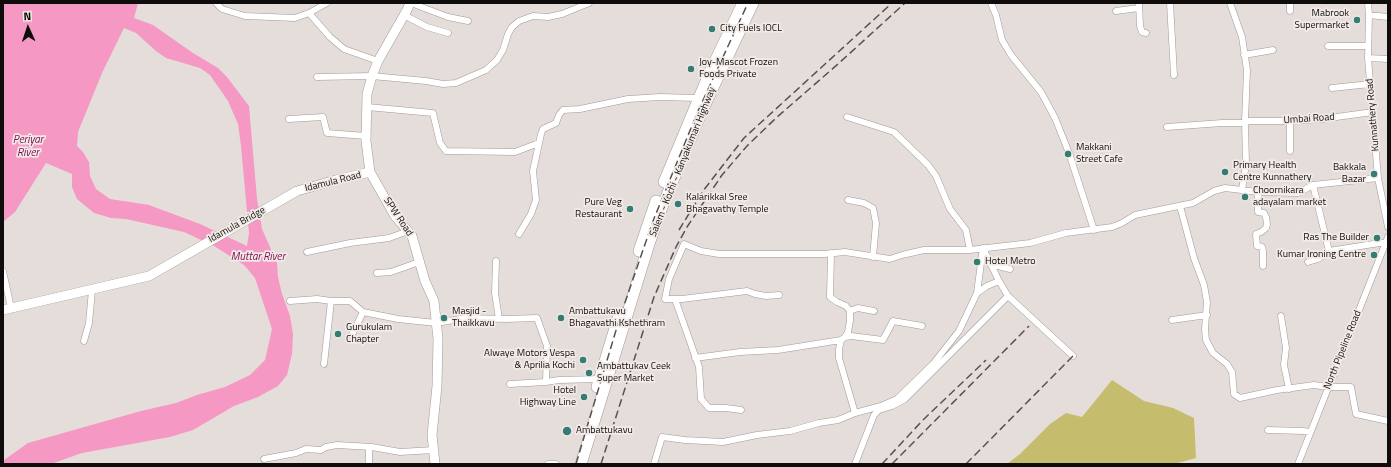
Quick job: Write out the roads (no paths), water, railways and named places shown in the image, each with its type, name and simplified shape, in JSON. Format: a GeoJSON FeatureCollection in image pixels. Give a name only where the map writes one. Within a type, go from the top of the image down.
{"type":"FeatureCollection","features":[{"type":"Feature","properties":{"kind":"highway","name":"Salem - Kochi - Kanyakumari Highway"},"geometry":{"type":"LineString","coordinates":[[574,464],[645,231],[698,98],[743,3]]}},
{"type":"Feature","properties":{"kind":"highway","name":"Salem - Kochi - Kanyakumari Highway"},"geometry":{"type":"LineString","coordinates":[[581,464],[642,265],[662,206],[702,111],[753,3]]}},
{"type":"Feature","properties":{"kind":"main road","name":"SPW Road"},"geometry":{"type":"LineString","coordinates":[[410,3],[378,61],[372,76],[367,94],[366,136],[370,172],[395,216],[412,236],[425,281],[434,301],[438,339],[437,386],[432,436],[435,464]]}},
{"type":"Feature","properties":{"kind":"main road","name":"Idamula Road"},"geometry":{"type":"LineString","coordinates":[[297,191],[370,172]]}},
{"type":"Feature","properties":{"kind":"main road","name":"Idamula Bridge"},"geometry":{"type":"LineString","coordinates":[[7,309],[149,276],[297,191]]}},
{"type":"Feature","properties":{"kind":"street"},"geometry":{"type":"LineString","coordinates":[[216,3],[222,10],[245,16],[295,18],[309,13],[326,3]]}},
{"type":"Feature","properties":{"kind":"street"},"geometry":{"type":"LineString","coordinates":[[410,3],[448,17],[468,21]]}},
{"type":"Feature","properties":{"kind":"street"},"geometry":{"type":"LineString","coordinates":[[317,78],[372,76],[443,84],[456,83],[486,70],[497,60],[503,50],[508,34],[512,27],[519,21],[533,16],[548,17],[562,14],[589,3]]}},
{"type":"Feature","properties":{"kind":"street"},"geometry":{"type":"LineString","coordinates":[[991,3],[1002,40],[1011,55],[1041,92],[1055,118],[1069,153],[1094,230]]}},
{"type":"Feature","properties":{"kind":"street"},"geometry":{"type":"LineString","coordinates":[[1170,3],[1174,75]]}},
{"type":"Feature","properties":{"kind":"street"},"geometry":{"type":"LineString","coordinates":[[1230,3],[1242,37],[1247,70],[1246,164],[1242,190]]}},
{"type":"Feature","properties":{"kind":"street"},"geometry":{"type":"LineString","coordinates":[[1290,3],[1290,11]]}},
{"type":"Feature","properties":{"kind":"street","name":"Kunnathery Road"},"geometry":{"type":"LineString","coordinates":[[1368,3],[1370,15],[1368,58],[1378,178],[1388,227]]}},
{"type":"Feature","properties":{"kind":"street"},"geometry":{"type":"LineString","coordinates":[[1116,11],[1139,6],[1140,26],[1142,32],[1146,33]]}},
{"type":"Feature","properties":{"kind":"street"},"geometry":{"type":"LineString","coordinates":[[309,13],[330,37],[344,49],[378,61]]}},
{"type":"Feature","properties":{"kind":"street"},"geometry":{"type":"LineString","coordinates":[[404,15],[428,27],[448,33]]}},
{"type":"Feature","properties":{"kind":"street"},"geometry":{"type":"LineString","coordinates":[[1370,15],[1388,18]]}},
{"type":"Feature","properties":{"kind":"street"},"geometry":{"type":"LineString","coordinates":[[1328,46],[1368,46]]}},
{"type":"Feature","properties":{"kind":"street"},"geometry":{"type":"LineString","coordinates":[[1244,55],[1273,50]]}},
{"type":"Feature","properties":{"kind":"street"},"geometry":{"type":"LineString","coordinates":[[1368,58],[1388,59]]}},
{"type":"Feature","properties":{"kind":"street"},"geometry":{"type":"LineString","coordinates":[[1332,88],[1370,84]]}},
{"type":"Feature","properties":{"kind":"street"},"geometry":{"type":"LineString","coordinates":[[519,234],[531,214],[536,200],[533,171],[537,146],[543,129],[556,123],[563,110],[580,109],[628,98],[698,98]]}},
{"type":"Feature","properties":{"kind":"street"},"geometry":{"type":"LineString","coordinates":[[367,107],[433,113],[440,143],[446,151],[515,152],[539,143]]}},
{"type":"Feature","properties":{"kind":"street","name":"Umbai Road"},"geometry":{"type":"LineString","coordinates":[[1167,128],[1211,124],[1322,119],[1373,112]]}},
{"type":"Feature","properties":{"kind":"street"},"geometry":{"type":"LineString","coordinates":[[289,119],[322,117],[327,133],[366,136]]}},
{"type":"Feature","properties":{"kind":"street"},"geometry":{"type":"LineString","coordinates":[[847,117],[894,132],[928,165],[936,176],[950,209],[966,230],[970,250]]}},
{"type":"Feature","properties":{"kind":"street"},"geometry":{"type":"LineString","coordinates":[[1290,121],[1290,151]]}},
{"type":"Feature","properties":{"kind":"street"},"geometry":{"type":"LineString","coordinates":[[779,295],[766,296],[747,291],[665,299],[669,279],[684,244],[701,251],[719,254],[845,252],[890,259],[924,250],[970,250],[1030,243],[1066,233],[1112,227],[1135,215],[1193,203],[1214,191],[1225,188],[1258,192],[1298,193],[1313,185],[1378,178]]}},
{"type":"Feature","properties":{"kind":"street"},"geometry":{"type":"LineString","coordinates":[[1313,185],[1329,251]]}},
{"type":"Feature","properties":{"kind":"street"},"geometry":{"type":"LineString","coordinates":[[1258,192],[1258,212],[1264,213],[1267,224],[1266,228],[1262,232],[1256,234],[1257,246],[1262,248],[1263,251],[1263,266]]}},
{"type":"Feature","properties":{"kind":"street"},"geometry":{"type":"LineString","coordinates":[[848,200],[864,203],[873,208],[876,223],[873,257]]}},
{"type":"Feature","properties":{"kind":"street"},"geometry":{"type":"LineString","coordinates":[[1180,206],[1194,258],[1204,285],[1207,314],[1205,328],[1206,340],[1213,353],[1227,364],[1232,372],[1234,394],[1240,398],[1314,385],[1328,387],[1351,387],[1356,414],[1388,421]]}},
{"type":"Feature","properties":{"kind":"street"},"geometry":{"type":"LineString","coordinates":[[307,252],[350,243],[389,238],[408,231]]}},
{"type":"Feature","properties":{"kind":"street"},"geometry":{"type":"LineString","coordinates":[[1308,262],[1318,259],[1329,251],[1387,240]]}},
{"type":"Feature","properties":{"kind":"street","name":"North Pipeline Road"},"geometry":{"type":"LineString","coordinates":[[1298,464],[1387,240]]}},
{"type":"Feature","properties":{"kind":"street"},"geometry":{"type":"LineString","coordinates":[[983,248],[1008,296],[1073,356]]}},
{"type":"Feature","properties":{"kind":"street"},"geometry":{"type":"LineString","coordinates":[[654,464],[662,437],[723,442],[757,435],[790,431],[819,423],[838,420],[855,413],[881,406],[897,399],[933,364],[959,331],[977,293],[983,248]]}},
{"type":"Feature","properties":{"kind":"street"},"geometry":{"type":"LineString","coordinates":[[831,253],[830,297],[846,306],[850,311],[849,327],[843,339],[839,358],[855,413]]}},
{"type":"Feature","properties":{"kind":"street"},"geometry":{"type":"LineString","coordinates":[[496,261],[495,293],[499,319]]}},
{"type":"Feature","properties":{"kind":"street"},"geometry":{"type":"LineString","coordinates":[[377,273],[392,272],[419,262]]}},
{"type":"Feature","properties":{"kind":"street"},"geometry":{"type":"LineString","coordinates":[[990,264],[1010,269]]}},
{"type":"Feature","properties":{"kind":"street"},"geometry":{"type":"LineString","coordinates":[[3,270],[7,309]]}},
{"type":"Feature","properties":{"kind":"street"},"geometry":{"type":"LineString","coordinates":[[977,293],[999,281]]}},
{"type":"Feature","properties":{"kind":"street"},"geometry":{"type":"LineString","coordinates":[[84,341],[90,323],[92,290]]}},
{"type":"Feature","properties":{"kind":"street"},"geometry":{"type":"LineString","coordinates":[[855,464],[874,415],[879,410],[892,406],[905,399],[1008,296]]}},
{"type":"Feature","properties":{"kind":"street"},"geometry":{"type":"LineString","coordinates":[[290,301],[316,299],[350,301],[363,312],[398,319],[436,323],[466,318],[537,318],[547,346],[546,382]]}},
{"type":"Feature","properties":{"kind":"street"},"geometry":{"type":"LineString","coordinates":[[675,299],[699,367],[701,399],[709,408],[741,410]]}},
{"type":"Feature","properties":{"kind":"street"},"geometry":{"type":"LineString","coordinates":[[324,364],[331,301]]}},
{"type":"Feature","properties":{"kind":"street"},"geometry":{"type":"LineString","coordinates":[[850,311],[858,308],[874,311]]}},
{"type":"Feature","properties":{"kind":"street"},"geometry":{"type":"LineString","coordinates":[[352,335],[363,312]]}},
{"type":"Feature","properties":{"kind":"street"},"geometry":{"type":"LineString","coordinates":[[1172,320],[1207,314]]}},
{"type":"Feature","properties":{"kind":"street"},"geometry":{"type":"LineString","coordinates":[[1281,316],[1286,348],[1284,365],[1289,389]]}},
{"type":"Feature","properties":{"kind":"street"},"geometry":{"type":"LineString","coordinates":[[695,358],[740,352],[785,349],[843,339],[851,336],[883,340],[893,321],[922,326]]}},
{"type":"Feature","properties":{"kind":"street"},"geometry":{"type":"LineString","coordinates":[[510,384],[559,380],[599,379]]}},
{"type":"Feature","properties":{"kind":"street"},"geometry":{"type":"LineString","coordinates":[[1268,430],[1310,432]]}},
{"type":"Feature","properties":{"kind":"street"},"geometry":{"type":"LineString","coordinates":[[269,461],[306,449],[321,450],[326,447],[337,446],[400,452],[434,450]]}},
{"type":"Feature","properties":{"kind":"street"},"geometry":{"type":"LineString","coordinates":[[369,448],[369,464]]}},
{"type":"Feature","properties":{"kind":"street"},"geometry":{"type":"LineString","coordinates":[[548,464],[556,464]]}},
{"type":"Feature","properties":{"kind":"water"},"geometry":{"type":"Polygon","coordinates":[[[3,3],[138,3],[134,18],[153,25],[193,53],[218,68],[227,77],[249,106],[257,199],[262,229],[277,263],[278,277],[290,316],[293,334],[292,354],[287,375],[278,386],[258,397],[234,406],[193,430],[170,437],[82,453],[51,464],[3,464],[4,460],[28,443],[141,411],[176,403],[225,387],[250,375],[265,360],[272,329],[255,278],[244,265],[214,246],[184,232],[126,219],[111,218],[94,213],[77,199],[72,187],[72,174],[46,163],[15,212],[3,222],[3,3]],[[124,28],[102,73],[78,132],[77,146],[89,162],[90,176],[96,189],[110,199],[149,205],[200,224],[247,246],[249,233],[241,146],[238,124],[228,101],[210,75],[200,68],[166,58],[136,33],[124,28]]]}},
{"type":"Feature","properties":{"kind":"railway"},"geometry":{"type":"LineString","coordinates":[[576,464],[620,317],[653,221],[698,111],[748,3]]}},
{"type":"Feature","properties":{"kind":"railway"},"geometry":{"type":"LineString","coordinates":[[679,230],[703,191],[744,138],[892,3]]}},
{"type":"Feature","properties":{"kind":"railway"},"geometry":{"type":"LineString","coordinates":[[601,464],[654,297],[676,247],[687,227],[722,175],[747,146],[776,118],[905,3]]}},
{"type":"Feature","properties":{"kind":"railway"},"geometry":{"type":"LineString","coordinates":[[892,464],[1029,326]]}},
{"type":"Feature","properties":{"kind":"railway"},"geometry":{"type":"LineString","coordinates":[[966,464],[1073,356]]}},
{"type":"Feature","properties":{"kind":"railway"},"geometry":{"type":"LineString","coordinates":[[882,464],[923,420],[986,360]]}},
{"type":"Feature","properties":{"kind":"place","name":"Mabrook Supermarket"},"geometry":{"type":"Point","coordinates":[1357,20]}},
{"type":"Feature","properties":{"kind":"place","name":"City Fuels IOCL"},"geometry":{"type":"Point","coordinates":[712,29]}},
{"type":"Feature","properties":{"kind":"place","name":"Joy-Mascot Frozen Foods Private"},"geometry":{"type":"Point","coordinates":[691,69]}},
{"type":"Feature","properties":{"kind":"place","name":"Makkani Street Cafe"},"geometry":{"type":"Point","coordinates":[1068,154]}},
{"type":"Feature","properties":{"kind":"place","name":"Primary Health Centre Kunnathery"},"geometry":{"type":"Point","coordinates":[1225,172]}},
{"type":"Feature","properties":{"kind":"place","name":"Bakkala Bazar"},"geometry":{"type":"Point","coordinates":[1374,174]}},
{"type":"Feature","properties":{"kind":"place","name":"Choornikara adayalam market"},"geometry":{"type":"Point","coordinates":[1245,197]}},
{"type":"Feature","properties":{"kind":"place","name":"Kalarikkal Sree Bhagavathy Temple"},"geometry":{"type":"Point","coordinates":[678,204]}},
{"type":"Feature","properties":{"kind":"place","name":"Pure Veg Restaurant"},"geometry":{"type":"Point","coordinates":[630,209]}},
{"type":"Feature","properties":{"kind":"place","name":"Ras The Builder"},"geometry":{"type":"Point","coordinates":[1377,238]}},
{"type":"Feature","properties":{"kind":"place","name":"Kumar Ironing Centre"},"geometry":{"type":"Point","coordinates":[1374,255]}},
{"type":"Feature","properties":{"kind":"place","name":"Hotel Metro"},"geometry":{"type":"Point","coordinates":[977,262]}},
{"type":"Feature","properties":{"kind":"place","name":"Masjid - Thaikkavu"},"geometry":{"type":"Point","coordinates":[444,318]}},
{"type":"Feature","properties":{"kind":"place","name":"Ambattukavu Bhagavathi Kshethram"},"geometry":{"type":"Point","coordinates":[561,318]}},
{"type":"Feature","properties":{"kind":"place","name":"Gurukulam Chapter"},"geometry":{"type":"Point","coordinates":[338,334]}},
{"type":"Feature","properties":{"kind":"place","name":"Alwaye Motors Vespa & Aprilia Kochi"},"geometry":{"type":"Point","coordinates":[583,360]}},
{"type":"Feature","properties":{"kind":"place","name":"Ambattukav Ceek Super Market"},"geometry":{"type":"Point","coordinates":[589,373]}},
{"type":"Feature","properties":{"kind":"place","name":"Hotel Highway Line"},"geometry":{"type":"Point","coordinates":[584,397]}},
{"type":"Feature","properties":{"kind":"place","name":"Ambattukavu"},"geometry":{"type":"Point","coordinates":[567,431]}},
{"type":"Feature","properties":{"kind":"water label","name":"Periyar River"},"geometry":{"type":"Point","coordinates":[28,146]}},
{"type":"Feature","properties":{"kind":"water label","name":"Muttar River"},"geometry":{"type":"Point","coordinates":[258,257]}}]}
